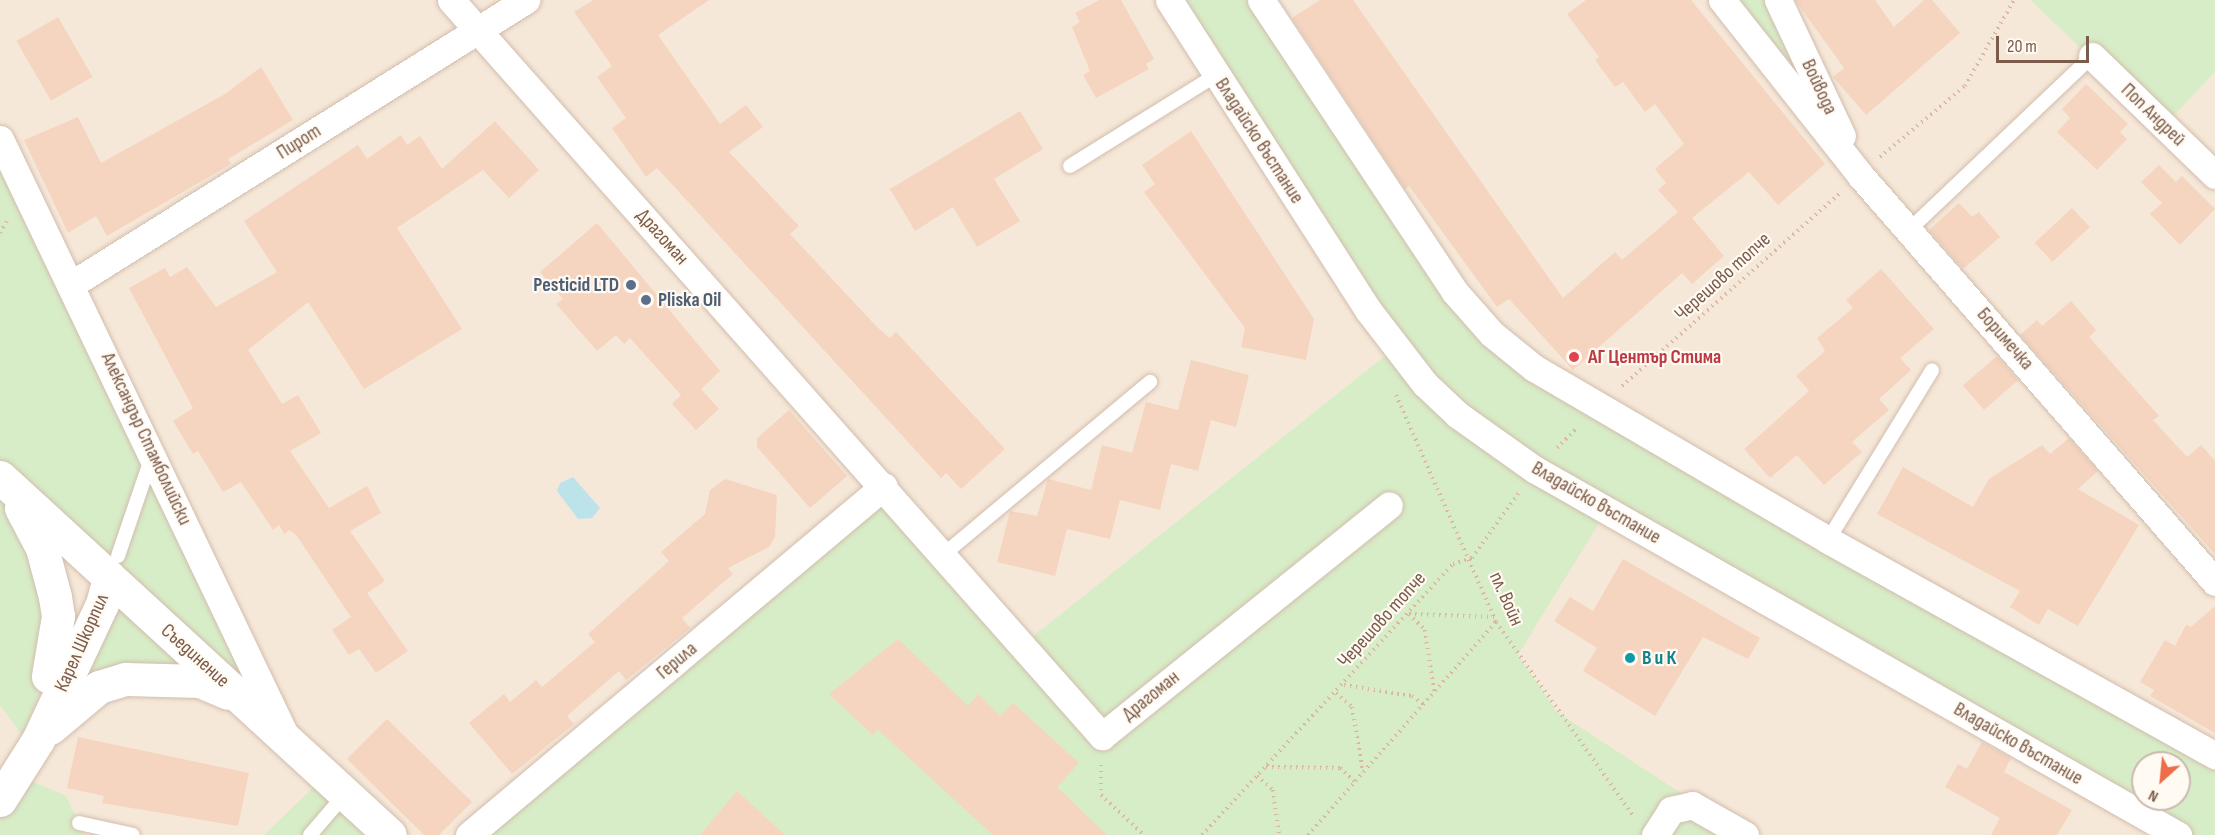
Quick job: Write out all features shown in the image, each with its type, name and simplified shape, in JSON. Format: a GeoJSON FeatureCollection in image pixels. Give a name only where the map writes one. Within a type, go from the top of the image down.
{"type":"FeatureCollection","features":[{"type":"Feature","properties":{"kind":"street","name":"Драгоман"},"geometry":{"type":"LineString","coordinates":[[451,0],[884,486],[1102,736],[1389,505]]}},
{"type":"Feature","properties":{"kind":"street","name":"Пирот"},"geometry":{"type":"LineString","coordinates":[[72,284],[526,0]]}},
{"type":"Feature","properties":{"kind":"street","name":"Владайско въстание"},"geometry":{"type":"LineString","coordinates":[[1169,0],[1396,347],[1458,415],[1534,469],[2178,835]]}},
{"type":"Feature","properties":{"kind":"street"},"geometry":{"type":"LineString","coordinates":[[1261,0],[1454,291],[1492,334],[1597,409],[2215,755]]}},
{"type":"Feature","properties":{"kind":"street","name":"Боримечка"},"geometry":{"type":"LineString","coordinates":[[1722,0],[1860,175],[1910,229],[2215,582]]}},
{"type":"Feature","properties":{"kind":"street","name":"Войвода"},"geometry":{"type":"LineString","coordinates":[[1778,0],[1860,175]]}},
{"type":"Feature","properties":{"kind":"street","name":"Поп Андрей"},"geometry":{"type":"LineString","coordinates":[[2092,56],[2215,175]]}},
{"type":"Feature","properties":{"kind":"street","name":"Александър Стамболийски"},"geometry":{"type":"LineString","coordinates":[[0,139],[72,284],[288,740]]}},
{"type":"Feature","properties":{"kind":"street"},"geometry":{"type":"LineString","coordinates":[[5,483],[52,580],[58,616],[48,676]]}},
{"type":"Feature","properties":{"kind":"street","name":"Съединение"},"geometry":{"type":"LineString","coordinates":[[5,483],[113,566],[242,699],[390,835]]}},
{"type":"Feature","properties":{"kind":"street","name":"Герила"},"geometry":{"type":"LineString","coordinates":[[469,835],[884,486]]}},
{"type":"Feature","properties":{"kind":"street","name":"Карел Шкорпил"},"geometry":{"type":"LineString","coordinates":[[7,787],[22,735],[48,676],[89,599],[113,566]]}},
{"type":"Feature","properties":{"kind":"street","name":"Карел Шкорпил"},"geometry":{"type":"LineString","coordinates":[[7,787],[38,740],[102,603],[113,566]]}},
{"type":"Feature","properties":{"kind":"street"},"geometry":{"type":"LineString","coordinates":[[38,740],[84,698],[126,679],[200,681],[242,699]]}},
{"type":"Feature","properties":{"kind":"street"},"geometry":{"type":"LineString","coordinates":[[1646,828],[1662,817],[1692,805],[1744,835]]}},
{"type":"Feature","properties":{"kind":"lane"},"geometry":{"type":"LineString","coordinates":[[1910,229],[2092,56]]}},
{"type":"Feature","properties":{"kind":"lane"},"geometry":{"type":"LineString","coordinates":[[1070,166],[1216,75]]}},
{"type":"Feature","properties":{"kind":"lane"},"geometry":{"type":"LineString","coordinates":[[1828,540],[1932,370]]}},
{"type":"Feature","properties":{"kind":"lane"},"geometry":{"type":"LineString","coordinates":[[943,555],[1150,382]]}},
{"type":"Feature","properties":{"kind":"lane"},"geometry":{"type":"LineString","coordinates":[[113,566],[147,483],[152,451]]}},
{"type":"Feature","properties":{"kind":"lane"},"geometry":{"type":"LineString","coordinates":[[310,835],[346,793]]}},
{"type":"Feature","properties":{"kind":"lane"},"geometry":{"type":"LineString","coordinates":[[79,823],[133,835]]}},
{"type":"Feature","properties":{"kind":"path","name":"Черешово топче"},"geometry":{"type":"LineString","coordinates":[[1202,835],[1344,685],[1453,564],[1472,558],[1534,469],[1597,409],[1860,175],[1965,86],[2014,0]]}},
{"type":"Feature","properties":{"kind":"path","name":"пл. Войн"},"geometry":{"type":"LineString","coordinates":[[1396,347],[1396,399],[1472,558],[1496,622],[1646,828]]}},
{"type":"Feature","properties":{"kind":"path"},"geometry":{"type":"LineString","coordinates":[[1409,614],[1494,616]]}},
{"type":"Feature","properties":{"kind":"path"},"geometry":{"type":"LineString","coordinates":[[1409,614],[1425,630],[1434,692]]}},
{"type":"Feature","properties":{"kind":"path"},"geometry":{"type":"LineString","coordinates":[[1308,835],[1496,622]]}},
{"type":"Feature","properties":{"kind":"path"},"geometry":{"type":"LineString","coordinates":[[1344,685],[1412,696],[1423,704]]}},
{"type":"Feature","properties":{"kind":"path"},"geometry":{"type":"LineString","coordinates":[[1335,693],[1352,707],[1363,772]]}},
{"type":"Feature","properties":{"kind":"path"},"geometry":{"type":"LineString","coordinates":[[1102,736],[1101,795],[1144,835]]}},
{"type":"Feature","properties":{"kind":"path"},"geometry":{"type":"LineString","coordinates":[[1265,767],[1340,768],[1354,782]]}},
{"type":"Feature","properties":{"kind":"path"},"geometry":{"type":"LineString","coordinates":[[1257,776],[1273,790],[1279,835]]}},
{"type":"Feature","properties":{"kind":"shaded area"},"geometry":{"type":"Polygon","coordinates":[[[0,0],[2030,0],[2164,125],[2215,72],[2215,835],[0,835],[0,0]]]}},
{"type":"Feature","properties":{"kind":"green space"},"geometry":{"type":"Polygon","coordinates":[[[1169,0],[1261,0],[1492,334],[2215,755],[2215,835],[2178,835],[2136,811],[2191,811],[2191,751],[2131,751],[2131,808],[1607,510],[1518,655],[1557,712],[1745,835],[469,835],[884,486],[1022,645],[1396,347],[1169,0]]]}},
{"type":"Feature","properties":{"kind":"green space"},"geometry":{"type":"Polygon","coordinates":[[[1722,0],[1778,0],[1860,175],[1722,0]]]}},
{"type":"Feature","properties":{"kind":"green space"},"geometry":{"type":"Polygon","coordinates":[[[2030,0],[2215,0],[2215,72],[2164,126],[2030,0]]]}},
{"type":"Feature","properties":{"kind":"green space"},"geometry":{"type":"Polygon","coordinates":[[[0,139],[288,740],[200,681],[76,703],[109,577],[12,489],[42,548],[48,676],[22,735],[0,705],[0,139]]]}},
{"type":"Feature","properties":{"kind":"green space"},"geometry":{"type":"Polygon","coordinates":[[[13,773],[66,796],[84,835],[0,835],[0,800],[13,773]]]}},
{"type":"Feature","properties":{"kind":"green space"},"geometry":{"type":"Polygon","coordinates":[[[326,775],[390,835],[264,835],[326,775]]]}},
{"type":"Feature","properties":{"kind":"water"},"geometry":{"type":"Polygon","coordinates":[[[573,477],[600,508],[592,518],[578,519],[557,491],[560,483],[573,477]]]}},
{"type":"Feature","properties":{"kind":"building"},"geometry":{"type":"Polygon","coordinates":[[[593,0],[709,0],[658,35],[720,124],[746,105],[763,127],[729,152],[799,226],[790,234],[877,327],[890,338],[896,332],[1005,449],[961,489],[946,473],[941,478],[657,168],[646,177],[612,128],[626,118],[597,77],[612,66],[574,12],[593,0]]]}},
{"type":"Feature","properties":{"kind":"building"},"geometry":{"type":"Polygon","coordinates":[[[1099,0],[1121,0],[1154,59],[1146,64],[1149,69],[1096,98],[1083,75],[1090,71],[1072,27],[1080,22],[1075,13],[1099,0]]]}},
{"type":"Feature","properties":{"kind":"building"},"geometry":{"type":"Polygon","coordinates":[[[1320,0],[1353,0],[1563,298],[1615,252],[1622,260],[1678,212],[1658,190],[1666,183],[1655,169],[1684,144],[1655,104],[1645,112],[1623,82],[1615,87],[1595,60],[1599,57],[1567,14],[1586,0],[1691,0],[1825,164],[1778,205],[1749,172],[1692,218],[1724,256],[1692,284],[1682,273],[1573,370],[1509,299],[1497,307],[1409,186],[1405,189],[1292,18],[1320,0]]]}},
{"type":"Feature","properties":{"kind":"building"},"geometry":{"type":"Polygon","coordinates":[[[1795,0],[1875,0],[1894,27],[1924,0],[1932,0],[1960,33],[1866,115],[1833,77],[1844,68],[1795,0]]]}},
{"type":"Feature","properties":{"kind":"building"},"geometry":{"type":"Polygon","coordinates":[[[58,17],[92,77],[51,101],[16,41],[58,17]]]}},
{"type":"Feature","properties":{"kind":"building"},"geometry":{"type":"Polygon","coordinates":[[[261,67],[293,120],[228,159],[231,164],[107,236],[96,216],[68,233],[24,140],[78,117],[101,163],[225,94],[261,67]]]}},
{"type":"Feature","properties":{"kind":"building"},"geometry":{"type":"Polygon","coordinates":[[[2086,84],[2128,124],[2120,132],[2127,139],[2097,170],[2057,132],[2070,118],[2062,109],[2086,84]]]}},
{"type":"Feature","properties":{"kind":"building"},"geometry":{"type":"Polygon","coordinates":[[[1020,111],[1043,149],[994,179],[1020,221],[977,247],[953,207],[915,231],[890,189],[1020,111]]]}},
{"type":"Feature","properties":{"kind":"building"},"geometry":{"type":"Polygon","coordinates":[[[495,121],[539,170],[509,198],[483,170],[397,228],[462,329],[364,389],[308,302],[248,350],[282,404],[298,395],[321,433],[290,451],[329,508],[367,486],[381,513],[350,531],[385,581],[367,593],[408,651],[376,673],[359,649],[349,655],[332,630],[351,617],[297,536],[290,530],[284,534],[279,525],[273,530],[241,482],[223,492],[198,451],[193,454],[173,421],[193,408],[129,288],[165,268],[170,277],[187,267],[216,307],[277,272],[244,221],[358,145],[367,159],[401,135],[407,145],[420,136],[442,169],[495,121]]]}},
{"type":"Feature","properties":{"kind":"building"},"geometry":{"type":"Polygon","coordinates":[[[1191,131],[1314,319],[1306,360],[1241,347],[1245,328],[1144,192],[1155,184],[1142,165],[1191,131]]]}},
{"type":"Feature","properties":{"kind":"building"},"geometry":{"type":"Polygon","coordinates":[[[2159,165],[2176,182],[2182,176],[2215,209],[2180,245],[2150,214],[2162,203],[2141,182],[2159,165]]]}},
{"type":"Feature","properties":{"kind":"building"},"geometry":{"type":"Polygon","coordinates":[[[1959,203],[1972,217],[1979,212],[2000,237],[1963,269],[1929,230],[1959,203]]]}},
{"type":"Feature","properties":{"kind":"building"},"geometry":{"type":"Polygon","coordinates":[[[2072,208],[2090,227],[2052,262],[2035,243],[2072,208]]]}},
{"type":"Feature","properties":{"kind":"building"},"geometry":{"type":"Polygon","coordinates":[[[597,223],[720,371],[701,389],[719,409],[696,430],[672,404],[681,395],[630,338],[624,344],[616,335],[597,351],[556,304],[563,299],[540,272],[597,223]]]}},
{"type":"Feature","properties":{"kind":"building"},"geometry":{"type":"Polygon","coordinates":[[[1881,269],[1934,329],[1900,358],[1911,370],[1879,399],[1889,410],[1852,442],[1862,452],[1824,485],[1797,455],[1770,478],[1744,449],[1809,391],[1796,376],[1825,351],[1817,338],[1853,308],[1846,300],[1881,269]]]}},
{"type":"Feature","properties":{"kind":"building"},"geometry":{"type":"Polygon","coordinates":[[[2071,301],[2096,330],[2089,337],[2159,416],[2153,420],[2187,457],[2201,445],[2215,461],[2215,554],[2020,335],[2037,320],[2042,326],[2071,301]]]}},
{"type":"Feature","properties":{"kind":"building"},"geometry":{"type":"Polygon","coordinates":[[[1997,356],[2018,380],[1984,410],[1963,386],[1997,356]]]}},
{"type":"Feature","properties":{"kind":"building"},"geometry":{"type":"Polygon","coordinates":[[[1191,360],[1249,375],[1236,427],[1211,420],[1198,471],[1171,464],[1160,510],[1120,500],[1110,539],[1067,529],[1055,576],[997,562],[1010,511],[1037,516],[1048,479],[1091,490],[1102,445],[1132,453],[1146,402],[1178,410],[1191,360]]]}},
{"type":"Feature","properties":{"kind":"building"},"geometry":{"type":"Polygon","coordinates":[[[789,410],[847,476],[810,508],[757,447],[757,438],[789,410]]]}},
{"type":"Feature","properties":{"kind":"building"},"geometry":{"type":"Polygon","coordinates":[[[2069,438],[2098,471],[2078,489],[2139,525],[2078,626],[2048,609],[2039,625],[2010,607],[2020,591],[1877,514],[1903,467],[1973,507],[1989,479],[2042,445],[2050,454],[2069,438]]]}},
{"type":"Feature","properties":{"kind":"building"},"geometry":{"type":"Polygon","coordinates":[[[725,479],[777,495],[775,537],[769,547],[728,568],[733,574],[682,618],[690,628],[626,680],[619,671],[567,716],[574,724],[512,774],[469,723],[504,694],[510,702],[536,680],[542,687],[595,642],[588,634],[669,561],[661,552],[705,514],[710,490],[725,479]]]}},
{"type":"Feature","properties":{"kind":"building"},"geometry":{"type":"Polygon","coordinates":[[[1623,559],[1760,638],[1748,659],[1703,637],[1655,716],[1583,671],[1597,648],[1554,621],[1570,597],[1593,611],[1623,559]]]}},
{"type":"Feature","properties":{"kind":"building"},"geometry":{"type":"Polygon","coordinates":[[[2215,606],[2215,733],[2150,696],[2154,690],[2140,682],[2165,640],[2175,646],[2186,625],[2191,627],[2215,606]]]}},
{"type":"Feature","properties":{"kind":"building"},"geometry":{"type":"Polygon","coordinates":[[[898,639],[968,706],[978,694],[1000,716],[1013,703],[1079,763],[1057,787],[1107,835],[993,835],[877,729],[873,735],[829,694],[898,639]]]}},
{"type":"Feature","properties":{"kind":"building"},"geometry":{"type":"Polygon","coordinates":[[[387,719],[472,802],[439,835],[424,835],[347,759],[387,719]]]}},
{"type":"Feature","properties":{"kind":"building"},"geometry":{"type":"Polygon","coordinates":[[[78,737],[249,773],[238,826],[102,803],[104,796],[67,788],[78,737]]]}},
{"type":"Feature","properties":{"kind":"building"},"geometry":{"type":"Polygon","coordinates":[[[1982,742],[2011,758],[2004,772],[2072,810],[2057,835],[1991,835],[2000,818],[1945,787],[1958,764],[1967,769],[1982,742]]]}},
{"type":"Feature","properties":{"kind":"building"},"geometry":{"type":"Polygon","coordinates":[[[737,791],[785,835],[700,835],[737,791]]]}},
{"type":"Feature","properties":{"kind":"place","name":"Pesticid LTD"},"geometry":{"type":"Point","coordinates":[631,285]}},
{"type":"Feature","properties":{"kind":"place","name":"Pliska Oil"},"geometry":{"type":"Point","coordinates":[646,300]}},
{"type":"Feature","properties":{"kind":"place","name":"АГ Център Стима"},"geometry":{"type":"Point","coordinates":[1574,357]}},
{"type":"Feature","properties":{"kind":"place","name":"В и К"},"geometry":{"type":"Point","coordinates":[1630,658]}}]}
